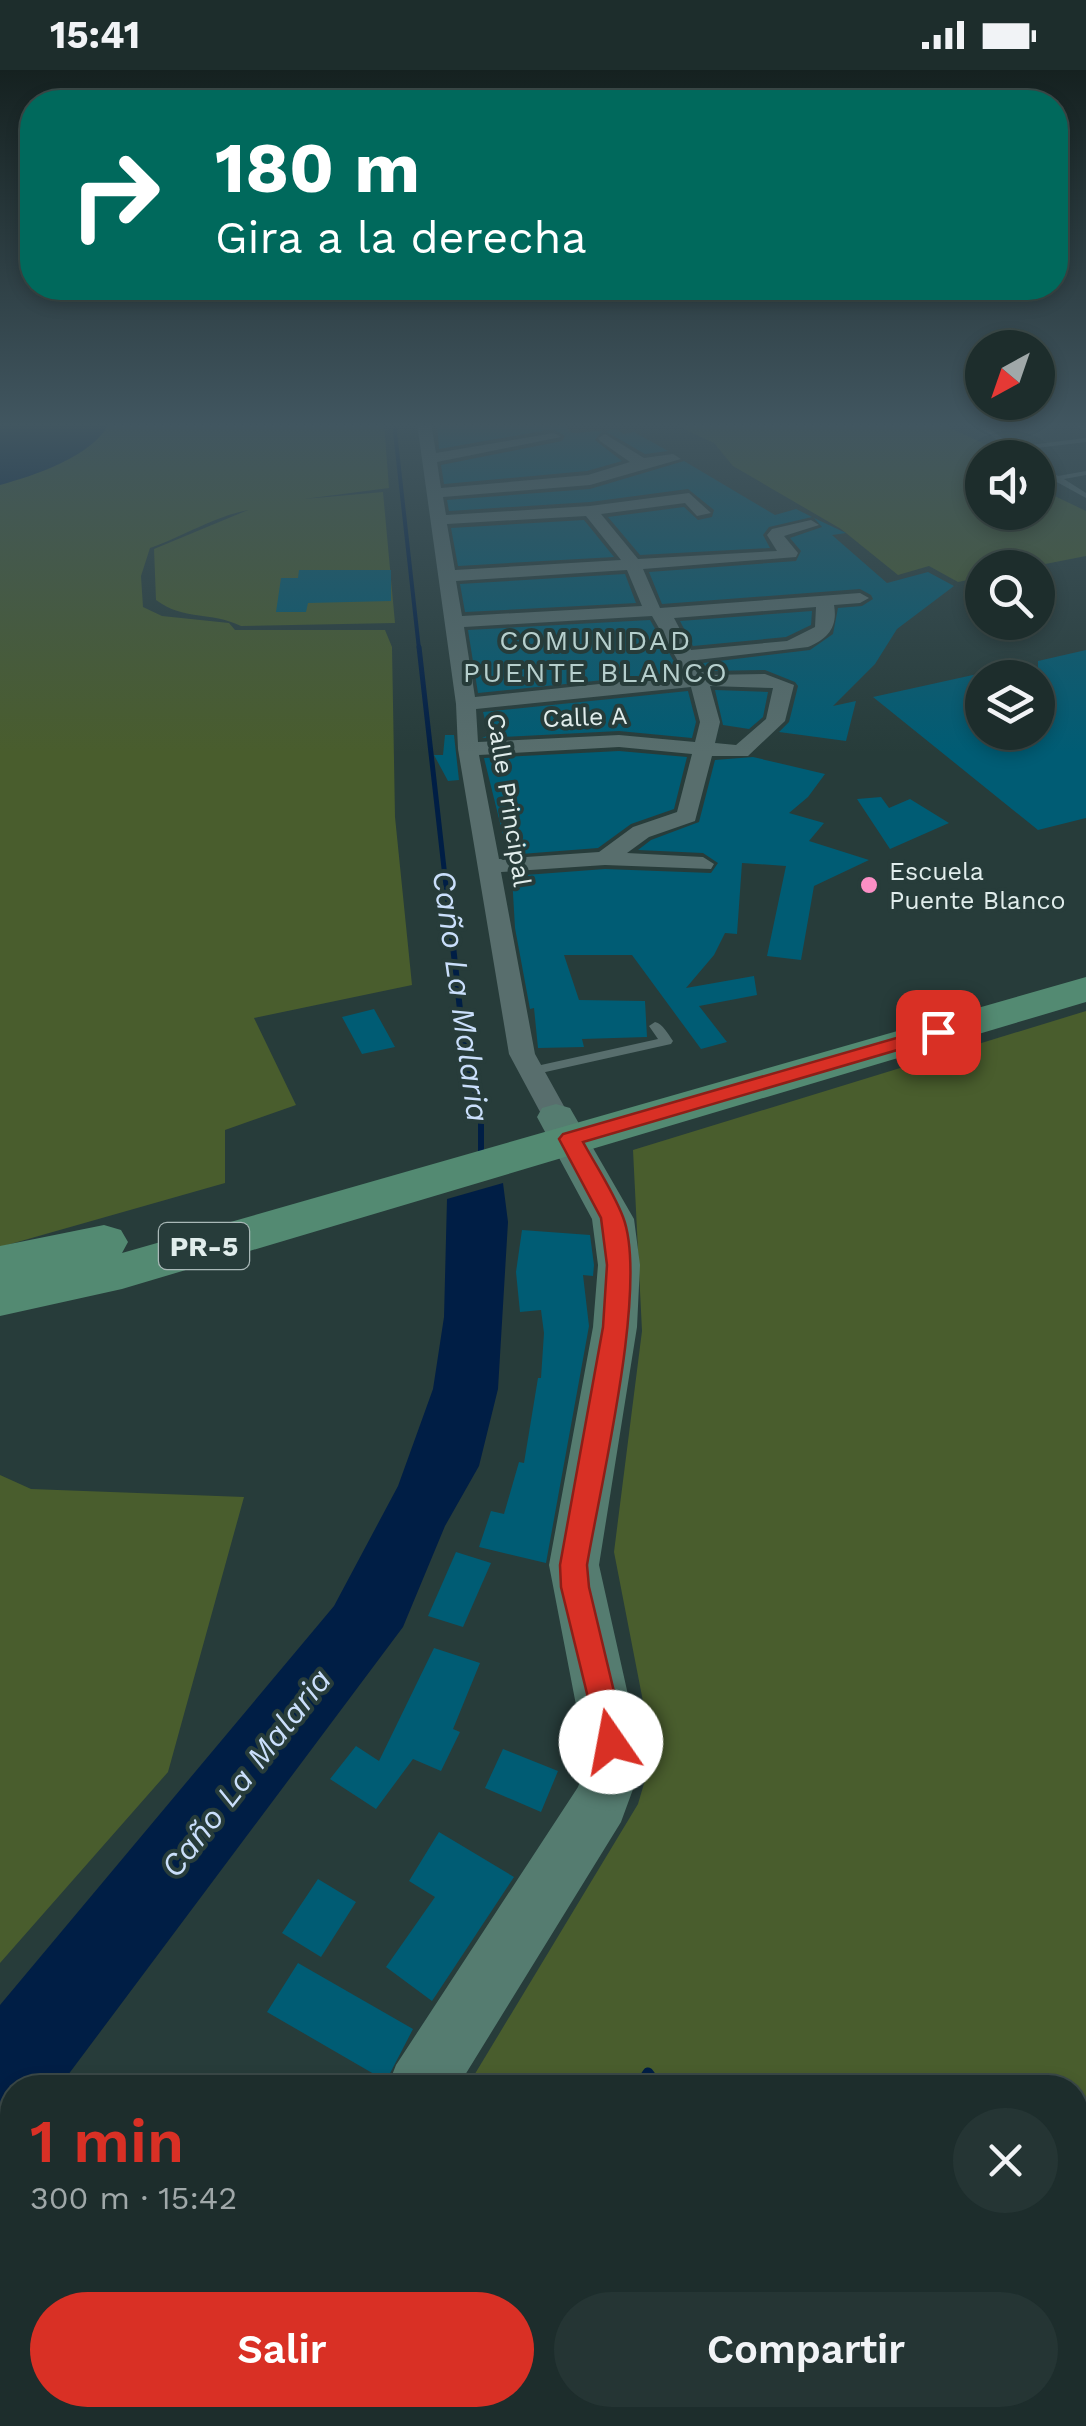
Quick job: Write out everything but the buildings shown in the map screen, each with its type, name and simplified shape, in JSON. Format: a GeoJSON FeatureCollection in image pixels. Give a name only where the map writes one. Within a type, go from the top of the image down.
{"type":"FeatureCollection","features":[{"type":"Feature","properties":{"kind":"main road","name":"PR-5"},"geometry":{"type":"LineString","coordinates":[[549,1132],[1086,963]]}},
{"type":"Feature","properties":{"kind":"main road","name":"PR-5"},"geometry":{"type":"LineString","coordinates":[[0,1262],[398,1175],[1086,989]]}},
{"type":"Feature","properties":{"kind":"main road","name":"PR-5"},"geometry":{"type":"LineString","coordinates":[[0,1298],[122,1271],[398,1175]]}},
{"type":"Feature","properties":{"kind":"street","name":"Calle Principal"},"geometry":{"type":"LineString","coordinates":[[439,533],[466,704],[468,750],[522,1054],[532,1071],[549,1132]]}},
{"type":"Feature","properties":{"kind":"street"},"geometry":{"type":"LineString","coordinates":[[605,858],[641,832],[686,816],[710,722],[699,681],[686,656],[632,564],[608,533]]}},
{"type":"Feature","properties":{"kind":"street"},"geometry":{"type":"LineString","coordinates":[[445,576],[778,556],[790,552],[774,535],[782,533]]}},
{"type":"Feature","properties":{"kind":"street"},"geometry":{"type":"LineString","coordinates":[[452,622],[658,612],[775,596],[860,598]]}},
{"type":"Feature","properties":{"kind":"street"},"geometry":{"type":"LineString","coordinates":[[686,656],[803,645],[827,624],[830,614],[824,600]]}},
{"type":"Feature","properties":{"kind":"street","name":"Calle A"},"geometry":{"type":"LineString","coordinates":[[468,750],[619,742],[741,752],[775,721],[784,685],[778,680],[699,681]]}},
{"type":"Feature","properties":{"kind":"street"},"geometry":{"type":"LineString","coordinates":[[466,704],[699,681]]}},
{"type":"Feature","properties":{"kind":"street"},"geometry":{"type":"LineString","coordinates":[[490,866],[605,858],[703,864]]}},
{"type":"Feature","properties":{"kind":"street"},"geometry":{"type":"LineString","coordinates":[[427,2075],[601,1802],[615,1762],[575,1587],[574,1565],[615,1327],[619,1265],[612,1218],[549,1132]]}},
{"type":"Feature","properties":{"kind":"lane"},"geometry":{"type":"LineString","coordinates":[[532,1071],[666,1041],[656,1026]]}},
{"type":"Feature","properties":{"kind":"green space"},"geometry":{"type":"Polygon","coordinates":[[[0,533],[185,533],[150,548],[141,576],[143,607],[162,616],[229,623],[235,630],[385,630],[392,647],[395,817],[412,985],[254,1018],[296,1105],[225,1130],[225,1183],[0,1247],[0,533]]]}},
{"type":"Feature","properties":{"kind":"green space"},"geometry":{"type":"Polygon","coordinates":[[[193,533],[387,533],[395,623],[241,626],[177,611],[156,600],[154,549],[193,533]]]}},
{"type":"Feature","properties":{"kind":"green space"},"geometry":{"type":"Polygon","coordinates":[[[846,533],[1086,533],[1086,556],[1055,562],[1055,550],[965,550],[965,581],[958,582],[929,566],[898,575],[846,533]]]}},
{"type":"Feature","properties":{"kind":"green space"},"geometry":{"type":"Polygon","coordinates":[[[1086,1011],[1086,2075],[474,2075],[638,1804],[648,1770],[641,1736],[647,1722],[614,1552],[642,1331],[633,1150],[1086,1011]]]}},
{"type":"Feature","properties":{"kind":"green space"},"geometry":{"type":"Polygon","coordinates":[[[0,1475],[31,1489],[244,1497],[168,1772],[0,1963],[0,1475]]]}},
{"type":"Feature","properties":{"kind":"water"},"geometry":{"type":"Polygon","coordinates":[[[503,1183],[508,1222],[498,1389],[479,1466],[445,1526],[403,1627],[68,2075],[0,2075],[0,2005],[334,1606],[398,1486],[433,1389],[444,1317],[447,1199],[503,1183]]]}},
{"type":"Feature","properties":{"kind":"waterway","name":"Caño La Malaria"},"geometry":{"type":"LineString","coordinates":[[406,533],[419,649]]}},
{"type":"Feature","properties":{"kind":"waterway","name":"Caño La Malaria"},"geometry":{"type":"LineString","coordinates":[[419,647],[452,939]]}},
{"type":"Feature","properties":{"kind":"waterway","name":"Caño La Malaria"},"geometry":{"type":"LineString","coordinates":[[452,937],[466,1064],[481,1108],[481,1157]]}},
{"type":"Feature","properties":{"kind":"waterway"},"geometry":{"type":"LineString","coordinates":[[647,2075],[649,2075]]}},
{"type":"Feature","properties":{"kind":"place","name":"Escuela Puente Blanco"},"geometry":{"type":"Point","coordinates":[869,885]}},
{"type":"Feature","properties":{"kind":"district","name":"COMUNIDAD PUENTE BLANCO"},"geometry":{"type":"Point","coordinates":[596,656]}},
{"type":"Feature","properties":{"kind":"route"},"geometry":{"type":"LineString","coordinates":[[611,1742],[575,1587],[574,1565],[615,1327],[619,1265],[612,1218],[570,1139],[938,1032]]}}]}
